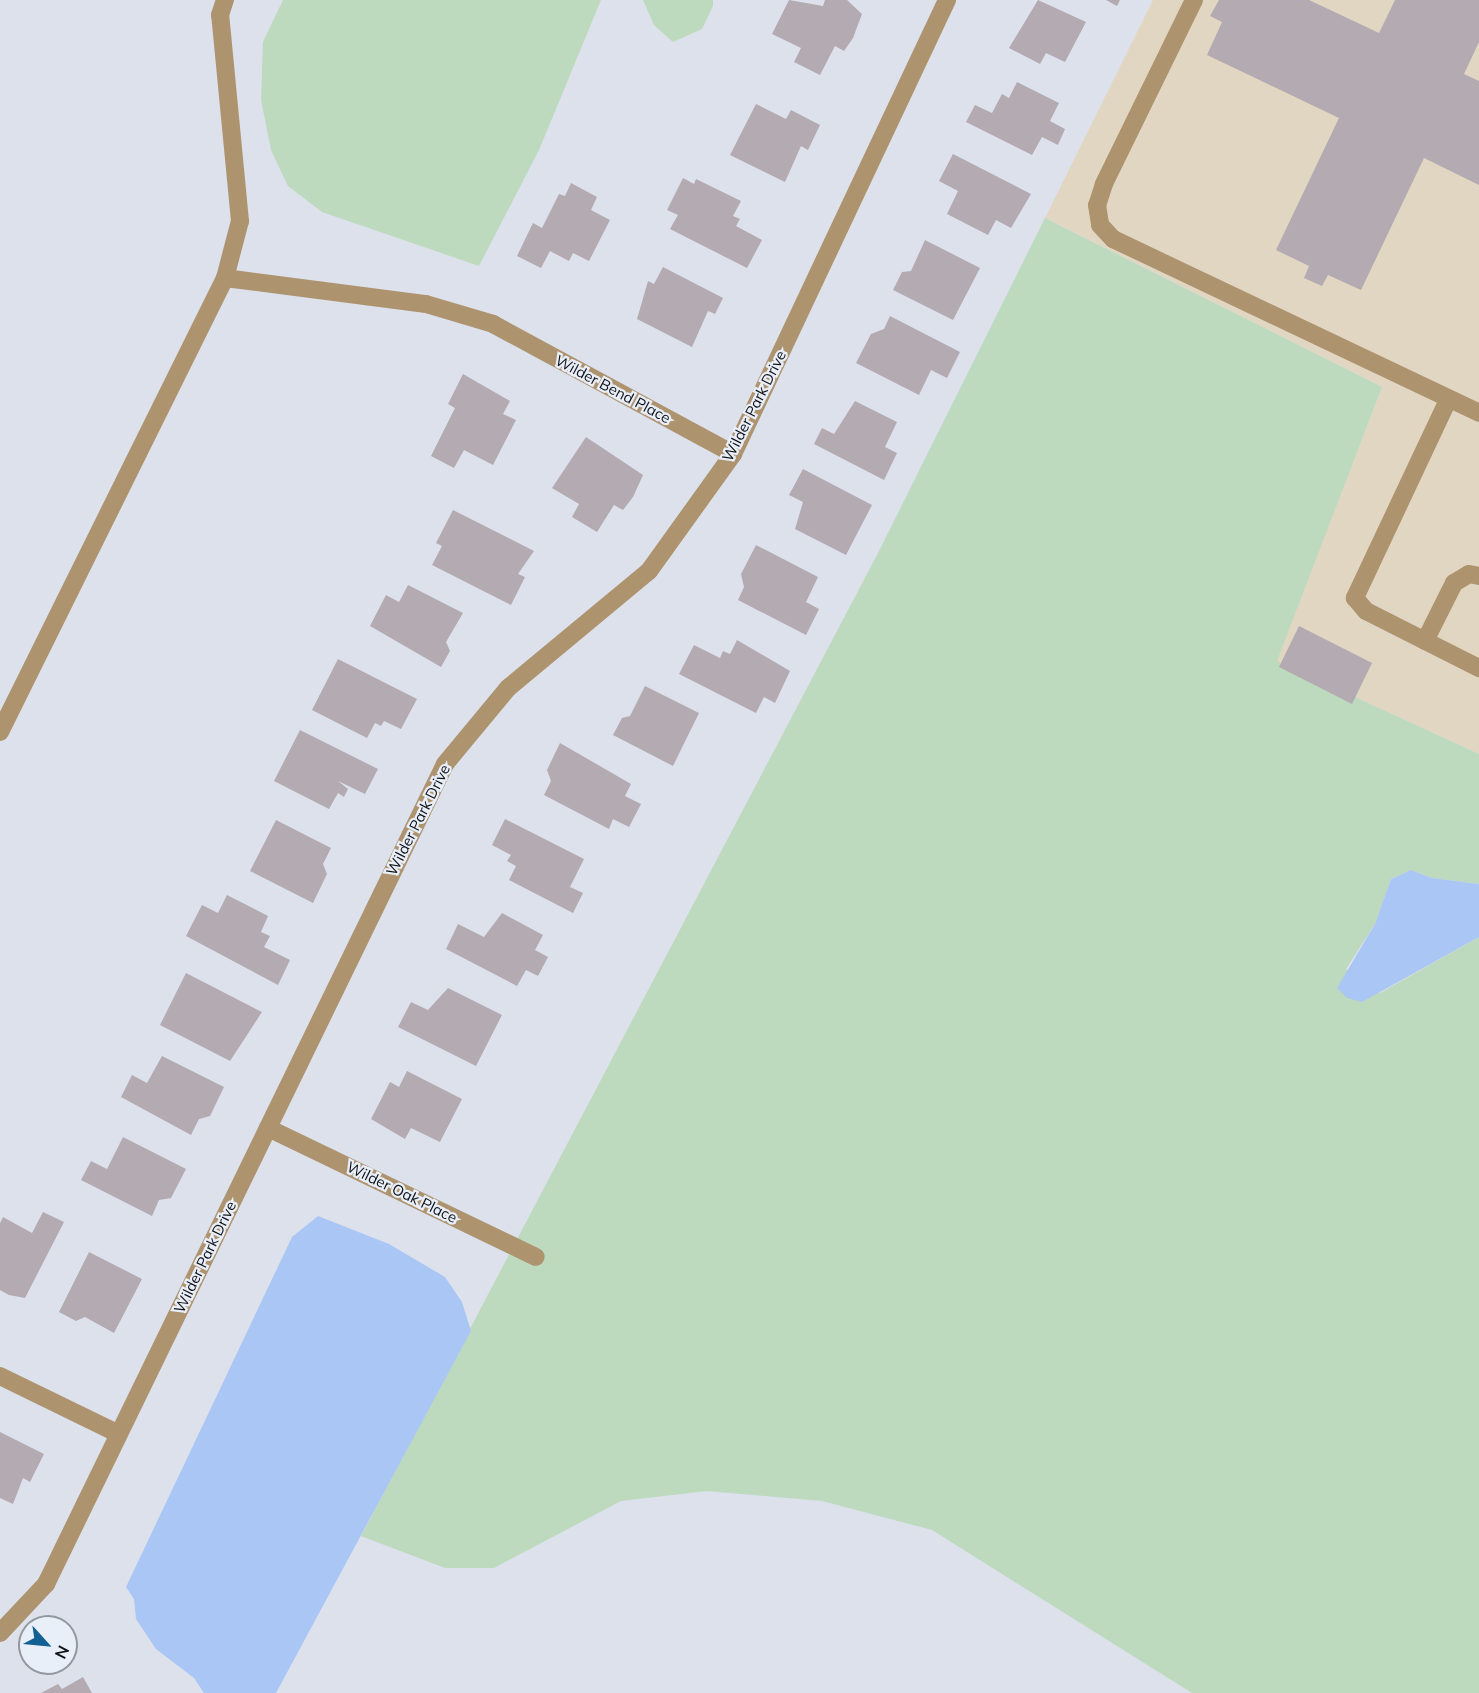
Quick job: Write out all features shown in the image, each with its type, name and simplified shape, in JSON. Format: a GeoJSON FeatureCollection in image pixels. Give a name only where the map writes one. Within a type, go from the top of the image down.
{"type":"FeatureCollection","features":[{"type":"Feature","properties":{"kind":"street"},"geometry":{"type":"LineString","coordinates":[[0,732],[225,278],[240,221],[220,15],[225,0]]}},
{"type":"Feature","properties":{"kind":"street","name":"Wilder Park Drive"},"geometry":{"type":"LineString","coordinates":[[0,1633],[46,1584],[444,764],[508,688],[649,571],[733,454],[947,0]]}},
{"type":"Feature","properties":{"kind":"street"},"geometry":{"type":"LineString","coordinates":[[1194,0],[1104,184],[1097,205],[1100,225],[1113,239],[1479,413]]}},
{"type":"Feature","properties":{"kind":"street","name":"Wilder Bend Place"},"geometry":{"type":"LineString","coordinates":[[225,278],[426,304],[493,324],[733,454]]}},
{"type":"Feature","properties":{"kind":"street"},"geometry":{"type":"LineString","coordinates":[[1448,400],[1355,598],[1366,611],[1479,668]]}},
{"type":"Feature","properties":{"kind":"street"},"geometry":{"type":"LineString","coordinates":[[1425,641],[1454,583],[1469,574],[1479,576]]}},
{"type":"Feature","properties":{"kind":"street","name":"Wilder Oak Place"},"geometry":{"type":"LineString","coordinates":[[268,1128],[536,1257]]}},
{"type":"Feature","properties":{"kind":"street"},"geometry":{"type":"LineString","coordinates":[[0,1376],[119,1434]]}},
{"type":"Feature","properties":{"kind":"shaded area"},"geometry":{"type":"Polygon","coordinates":[[[1153,0],[1479,0],[1479,754],[1276,661],[1382,387],[1045,218],[1153,0]]]}},
{"type":"Feature","properties":{"kind":"green space"},"geometry":{"type":"Polygon","coordinates":[[[283,0],[601,0],[539,150],[479,266],[322,212],[288,186],[271,150],[261,100],[263,42],[283,0]]]}},
{"type":"Feature","properties":{"kind":"green space"},"geometry":{"type":"Polygon","coordinates":[[[643,0],[713,0],[713,6],[702,29],[673,42],[654,25],[643,0]]]}},
{"type":"Feature","properties":{"kind":"green space"},"geometry":{"type":"Polygon","coordinates":[[[1045,218],[1382,387],[1277,661],[1479,754],[1479,884],[1432,878],[1411,870],[1391,879],[1375,924],[1346,969],[1380,993],[1479,937],[1479,1693],[1192,1693],[932,1530],[822,1501],[707,1491],[621,1501],[494,1568],[445,1568],[361,1536],[878,553],[1045,218]]]}},
{"type":"Feature","properties":{"kind":"water"},"geometry":{"type":"Polygon","coordinates":[[[1411,870],[1432,878],[1479,884],[1479,937],[1362,1002],[1347,998],[1337,988],[1375,924],[1391,879],[1411,870]]]}},
{"type":"Feature","properties":{"kind":"water"},"geometry":{"type":"Polygon","coordinates":[[[318,1216],[389,1244],[445,1277],[462,1302],[471,1331],[276,1693],[204,1693],[194,1678],[156,1649],[136,1619],[134,1599],[126,1587],[292,1237],[318,1216]]]}},
{"type":"Feature","properties":{"kind":"building"},"geometry":{"type":"Polygon","coordinates":[[[789,0],[823,6],[825,0],[847,0],[862,14],[853,38],[844,51],[835,46],[820,75],[794,62],[801,48],[772,34],[789,0]]]}},
{"type":"Feature","properties":{"kind":"building"},"geometry":{"type":"Polygon","coordinates":[[[1038,0],[1086,22],[1065,62],[1046,53],[1040,64],[1009,48],[1038,0]]]}},
{"type":"Feature","properties":{"kind":"building"},"geometry":{"type":"Polygon","coordinates":[[[1106,0],[1120,0],[1117,6],[1106,0]]]}},
{"type":"Feature","properties":{"kind":"building"},"geometry":{"type":"Polygon","coordinates":[[[1219,0],[1309,0],[1379,33],[1395,0],[1479,0],[1479,42],[1464,74],[1479,81],[1479,185],[1424,158],[1361,290],[1328,275],[1322,286],[1304,278],[1309,266],[1276,250],[1339,118],[1207,55],[1222,22],[1210,16],[1219,0]]]}},
{"type":"Feature","properties":{"kind":"building"},"geometry":{"type":"Polygon","coordinates":[[[1017,82],[1059,103],[1050,121],[1065,129],[1058,145],[1042,137],[1032,155],[966,122],[975,105],[992,113],[1002,94],[1009,98],[1017,82]]]}},
{"type":"Feature","properties":{"kind":"building"},"geometry":{"type":"Polygon","coordinates":[[[756,104],[786,119],[791,110],[820,125],[808,150],[801,146],[785,182],[730,155],[756,104]]]}},
{"type":"Feature","properties":{"kind":"building"},"geometry":{"type":"Polygon","coordinates":[[[953,154],[1031,194],[1011,228],[996,220],[988,235],[947,214],[958,191],[939,181],[953,154]]]}},
{"type":"Feature","properties":{"kind":"building"},"geometry":{"type":"Polygon","coordinates":[[[683,178],[694,184],[696,179],[741,201],[733,216],[740,219],[736,226],[762,240],[747,268],[670,229],[678,215],[667,210],[683,178]]]}},
{"type":"Feature","properties":{"kind":"building"},"geometry":{"type":"Polygon","coordinates":[[[571,183],[597,197],[591,210],[610,220],[589,261],[573,253],[569,261],[550,251],[541,268],[517,256],[533,223],[542,228],[559,194],[565,196],[571,183]]]}},
{"type":"Feature","properties":{"kind":"building"},"geometry":{"type":"Polygon","coordinates":[[[925,240],[980,268],[953,320],[893,290],[902,272],[911,271],[925,240]]]}},
{"type":"Feature","properties":{"kind":"building"},"geometry":{"type":"Polygon","coordinates":[[[663,267],[723,298],[715,314],[708,311],[692,347],[637,319],[648,281],[654,284],[663,267]]]}},
{"type":"Feature","properties":{"kind":"building"},"geometry":{"type":"Polygon","coordinates":[[[890,316],[960,352],[947,378],[931,370],[919,395],[856,363],[871,334],[884,329],[890,316]]]}},
{"type":"Feature","properties":{"kind":"building"},"geometry":{"type":"Polygon","coordinates":[[[463,374],[510,401],[503,414],[516,420],[493,465],[464,450],[454,468],[431,456],[455,408],[448,404],[463,374]]]}},
{"type":"Feature","properties":{"kind":"building"},"geometry":{"type":"Polygon","coordinates":[[[855,401],[897,422],[885,447],[897,453],[884,480],[814,444],[822,428],[834,434],[855,401]]]}},
{"type":"Feature","properties":{"kind":"building"},"geometry":{"type":"Polygon","coordinates":[[[586,437],[643,475],[633,497],[623,510],[614,505],[597,532],[572,517],[579,504],[552,488],[586,437]]]}},
{"type":"Feature","properties":{"kind":"building"},"geometry":{"type":"Polygon","coordinates":[[[803,469],[872,505],[846,555],[795,529],[803,502],[789,495],[803,469]]]}},
{"type":"Feature","properties":{"kind":"building"},"geometry":{"type":"Polygon","coordinates":[[[453,510],[534,551],[518,574],[525,577],[511,605],[432,565],[442,546],[436,543],[453,510]]]}},
{"type":"Feature","properties":{"kind":"building"},"geometry":{"type":"Polygon","coordinates":[[[756,545],[818,577],[806,602],[819,609],[806,635],[738,600],[744,587],[741,574],[756,545]]]}},
{"type":"Feature","properties":{"kind":"building"},"geometry":{"type":"Polygon","coordinates":[[[408,585],[463,613],[446,642],[450,651],[441,667],[370,626],[386,595],[399,602],[408,585]]]}},
{"type":"Feature","properties":{"kind":"building"},"geometry":{"type":"Polygon","coordinates":[[[1299,626],[1372,663],[1352,704],[1279,667],[1299,626]]]}},
{"type":"Feature","properties":{"kind":"building"},"geometry":{"type":"Polygon","coordinates":[[[737,640],[790,671],[775,703],[764,697],[756,713],[679,674],[694,645],[720,658],[723,651],[730,654],[737,640]]]}},
{"type":"Feature","properties":{"kind":"building"},"geometry":{"type":"Polygon","coordinates":[[[338,659],[417,699],[401,729],[384,721],[381,726],[375,723],[367,738],[312,710],[338,659]]]}},
{"type":"Feature","properties":{"kind":"building"},"geometry":{"type":"Polygon","coordinates":[[[645,686],[699,713],[673,766],[613,735],[622,718],[630,716],[645,686]]]}},
{"type":"Feature","properties":{"kind":"building"},"geometry":{"type":"Polygon","coordinates":[[[300,730],[378,769],[365,794],[338,781],[348,789],[344,797],[338,793],[329,809],[274,781],[300,730]]]}},
{"type":"Feature","properties":{"kind":"building"},"geometry":{"type":"Polygon","coordinates":[[[560,743],[631,784],[625,796],[641,804],[629,827],[613,819],[609,829],[544,795],[551,781],[547,770],[560,743]]]}},
{"type":"Feature","properties":{"kind":"building"},"geometry":{"type":"Polygon","coordinates":[[[505,819],[584,859],[570,887],[583,893],[573,913],[509,880],[516,866],[507,861],[511,855],[492,845],[505,819]]]}},
{"type":"Feature","properties":{"kind":"building"},"geometry":{"type":"Polygon","coordinates":[[[276,820],[331,848],[323,864],[327,874],[313,903],[250,871],[276,820]]]}},
{"type":"Feature","properties":{"kind":"building"},"geometry":{"type":"Polygon","coordinates":[[[227,895],[268,916],[261,932],[270,936],[264,947],[290,960],[278,985],[186,936],[202,905],[218,913],[227,895]]]}},
{"type":"Feature","properties":{"kind":"building"},"geometry":{"type":"Polygon","coordinates":[[[502,913],[543,935],[535,950],[548,957],[538,976],[526,970],[517,986],[446,949],[458,924],[484,937],[502,913]]]}},
{"type":"Feature","properties":{"kind":"building"},"geometry":{"type":"Polygon","coordinates":[[[186,973],[262,1012],[230,1061],[160,1025],[186,973]]]}},
{"type":"Feature","properties":{"kind":"building"},"geometry":{"type":"Polygon","coordinates":[[[448,988],[502,1015],[476,1066],[398,1027],[411,1002],[428,1010],[448,988]]]}},
{"type":"Feature","properties":{"kind":"building"},"geometry":{"type":"Polygon","coordinates":[[[162,1056],[224,1087],[210,1116],[199,1119],[191,1135],[121,1097],[132,1075],[147,1083],[162,1056]]]}},
{"type":"Feature","properties":{"kind":"building"},"geometry":{"type":"Polygon","coordinates":[[[407,1071],[462,1099],[440,1142],[411,1128],[405,1139],[371,1119],[390,1082],[399,1087],[407,1071]]]}},
{"type":"Feature","properties":{"kind":"building"},"geometry":{"type":"Polygon","coordinates":[[[123,1137],[186,1169],[171,1198],[159,1200],[152,1216],[81,1180],[91,1161],[107,1169],[123,1137]]]}},
{"type":"Feature","properties":{"kind":"building"},"geometry":{"type":"Polygon","coordinates":[[[43,1212],[64,1222],[25,1298],[9,1295],[0,1290],[0,1223],[3,1217],[32,1233],[43,1212]]]}},
{"type":"Feature","properties":{"kind":"building"},"geometry":{"type":"Polygon","coordinates":[[[89,1252],[142,1279],[114,1333],[85,1317],[76,1321],[59,1312],[89,1252]]]}},
{"type":"Feature","properties":{"kind":"building"},"geometry":{"type":"Polygon","coordinates":[[[0,1432],[44,1454],[30,1482],[23,1478],[13,1504],[0,1498],[0,1432]]]}},
{"type":"Feature","properties":{"kind":"building"},"geometry":{"type":"Polygon","coordinates":[[[83,1677],[92,1693],[41,1693],[58,1684],[62,1689],[83,1677]]]}}]}
